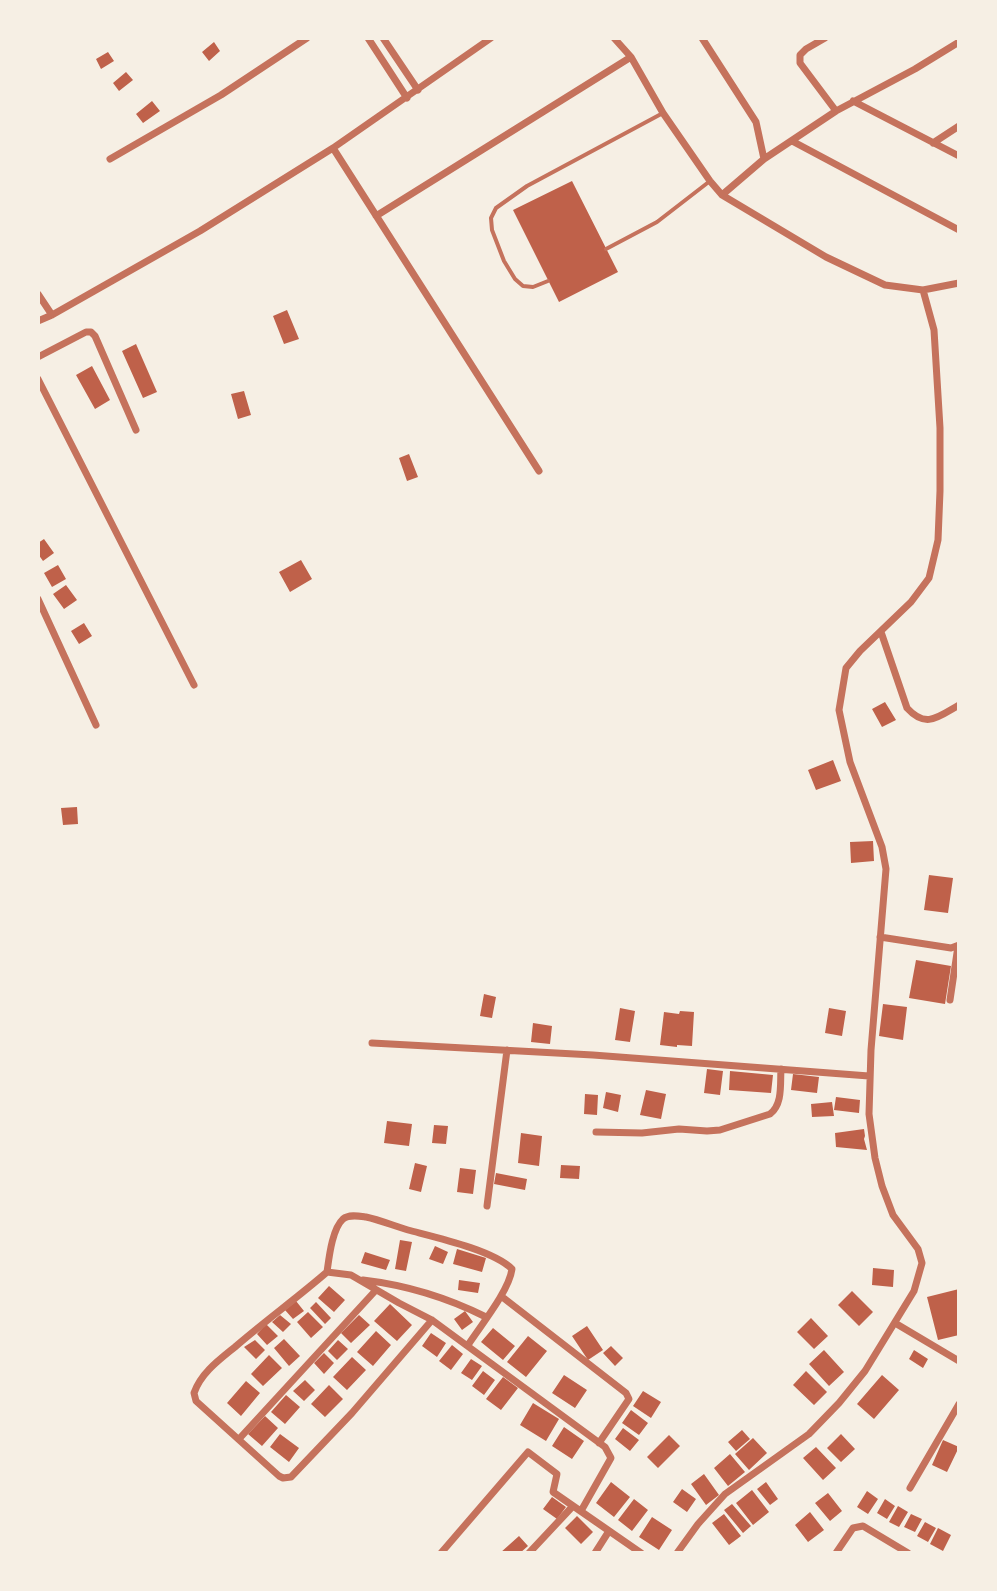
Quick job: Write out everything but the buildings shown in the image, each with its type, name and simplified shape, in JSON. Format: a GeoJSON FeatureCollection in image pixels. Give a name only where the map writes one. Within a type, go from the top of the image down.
{"type":"FeatureCollection","features":[{"type":"Feature","properties":{"kind":"street"},"geometry":{"type":"LineString","coordinates":[[110,159],[221,95],[307,38]]}},
{"type":"Feature","properties":{"kind":"street"},"geometry":{"type":"LineString","coordinates":[[367,38],[407,98]]}},
{"type":"Feature","properties":{"kind":"street"},"geometry":{"type":"LineString","coordinates":[[383,38],[418,90]]}},
{"type":"Feature","properties":{"kind":"street"},"geometry":{"type":"LineString","coordinates":[[38,321],[200,231],[333,148],[491,38]]}},
{"type":"Feature","properties":{"kind":"street"},"geometry":{"type":"LineString","coordinates":[[614,38],[631,57],[663,113],[722,195],[826,257],[885,285],[923,290],[959,283]]}},
{"type":"Feature","properties":{"kind":"street"},"geometry":{"type":"LineString","coordinates":[[702,38],[756,122],[764,159]]}},
{"type":"Feature","properties":{"kind":"street"},"geometry":{"type":"LineString","coordinates":[[825,38],[800,55],[800,63],[836,111]]}},
{"type":"Feature","properties":{"kind":"street"},"geometry":{"type":"LineString","coordinates":[[722,195],[764,159],[836,111],[959,42]]}},
{"type":"Feature","properties":{"kind":"street"},"geometry":{"type":"LineString","coordinates":[[376,216],[631,57]]}},
{"type":"Feature","properties":{"kind":"street"},"geometry":{"type":"LineString","coordinates":[[853,101],[959,156]]}},
{"type":"Feature","properties":{"kind":"street"},"geometry":{"type":"LineString","coordinates":[[933,143],[959,126]]}},
{"type":"Feature","properties":{"kind":"street"},"geometry":{"type":"LineString","coordinates":[[792,141],[959,230]]}},
{"type":"Feature","properties":{"kind":"street"},"geometry":{"type":"LineString","coordinates":[[333,148],[539,471]]}},
{"type":"Feature","properties":{"kind":"street"},"geometry":{"type":"LineString","coordinates":[[677,1553],[725,1494],[809,1434],[839,1403],[865,1371],[914,1291],[922,1263],[918,1249],[893,1215],[875,1158],[869,1114],[869,1076],[886,869],[882,847],[850,762],[839,710],[846,668],[911,602],[929,578],[938,540],[940,428],[934,330],[923,290]]}},
{"type":"Feature","properties":{"kind":"street"},"geometry":{"type":"LineString","coordinates":[[38,294],[52,315]]}},
{"type":"Feature","properties":{"kind":"street"},"geometry":{"type":"LineString","coordinates":[[38,357],[91,332],[136,430]]}},
{"type":"Feature","properties":{"kind":"street"},"geometry":{"type":"LineString","coordinates":[[38,379],[194,685]]}},
{"type":"Feature","properties":{"kind":"street"},"geometry":{"type":"LineString","coordinates":[[38,599],[96,725]]}},
{"type":"Feature","properties":{"kind":"street"},"geometry":{"type":"LineString","coordinates":[[881,632],[907,708],[913,715],[922,720],[935,719],[959,705]]}},
{"type":"Feature","properties":{"kind":"street"},"geometry":{"type":"LineString","coordinates":[[880,937],[951,948],[958,945]]}},
{"type":"Feature","properties":{"kind":"street"},"geometry":{"type":"LineString","coordinates":[[950,1000],[958,945]]}},
{"type":"Feature","properties":{"kind":"street"},"geometry":{"type":"LineString","coordinates":[[372,1043],[869,1076]]}},
{"type":"Feature","properties":{"kind":"street"},"geometry":{"type":"LineString","coordinates":[[487,1206],[507,1050]]}},
{"type":"Feature","properties":{"kind":"street"},"geometry":{"type":"LineString","coordinates":[[596,1132],[720,1130],[770,1114],[778,1103],[781,1069]]}},
{"type":"Feature","properties":{"kind":"street"},"geometry":{"type":"LineString","coordinates":[[432,1320],[352,1413],[291,1477],[279,1476],[196,1401],[195,1387],[220,1359],[327,1272],[337,1227],[349,1215],[367,1217],[453,1243],[492,1257],[512,1269],[501,1296],[468,1345]]}},
{"type":"Feature","properties":{"kind":"street"},"geometry":{"type":"LineString","coordinates":[[327,1272],[351,1275],[432,1320],[605,1447],[611,1458],[577,1508],[529,1553]]}},
{"type":"Feature","properties":{"kind":"street"},"geometry":{"type":"LineString","coordinates":[[361,1280],[382,1282],[459,1303],[486,1317]]}},
{"type":"Feature","properties":{"kind":"street"},"geometry":{"type":"LineString","coordinates":[[239,1439],[376,1290]]}},
{"type":"Feature","properties":{"kind":"street"},"geometry":{"type":"LineString","coordinates":[[501,1296],[626,1393],[629,1399],[599,1443]]}},
{"type":"Feature","properties":{"kind":"street"},"geometry":{"type":"LineString","coordinates":[[895,1323],[959,1361]]}},
{"type":"Feature","properties":{"kind":"street"},"geometry":{"type":"LineString","coordinates":[[910,1488],[959,1404]]}},
{"type":"Feature","properties":{"kind":"street"},"geometry":{"type":"LineString","coordinates":[[949,1421],[959,1426]]}},
{"type":"Feature","properties":{"kind":"street"},"geometry":{"type":"LineString","coordinates":[[441,1553],[528,1452],[557,1474],[553,1492],[641,1553]]}},
{"type":"Feature","properties":{"kind":"street"},"geometry":{"type":"LineString","coordinates":[[836,1553],[853,1528],[863,1526],[908,1553]]}},
{"type":"Feature","properties":{"kind":"street"},"geometry":{"type":"LineString","coordinates":[[595,1553],[609,1531]]}},
{"type":"Feature","properties":{"kind":"lane"},"geometry":{"type":"LineString","coordinates":[[548,281],[533,287],[523,286],[515,279],[492,230],[491,218],[496,208],[527,186],[663,113]]}},
{"type":"Feature","properties":{"kind":"lane"},"geometry":{"type":"LineString","coordinates":[[606,249],[657,222],[710,181]]}}]}
